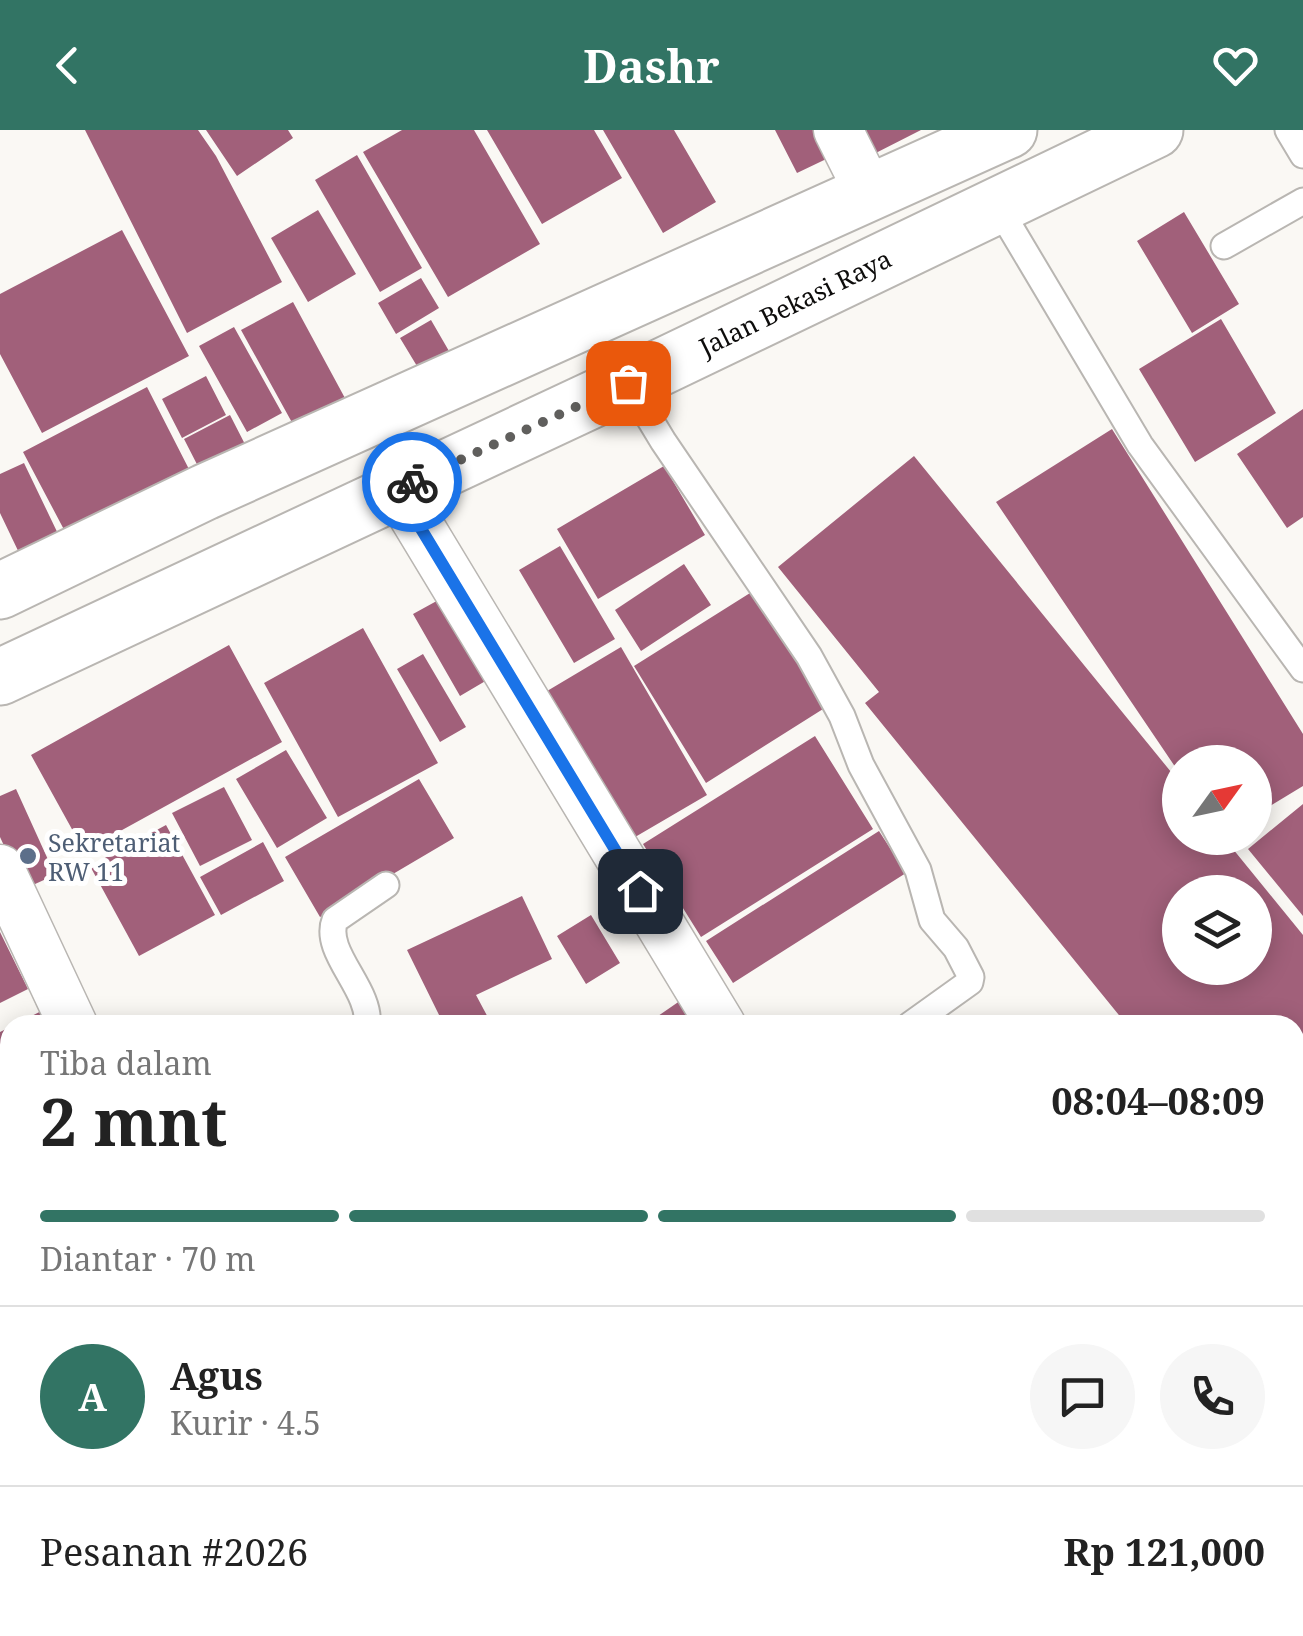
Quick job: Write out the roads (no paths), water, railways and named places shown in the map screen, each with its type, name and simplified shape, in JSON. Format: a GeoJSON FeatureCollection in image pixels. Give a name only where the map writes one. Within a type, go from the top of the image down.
{"type":"FeatureCollection","features":[{"type":"Feature","properties":{"kind":"main road"},"geometry":{"type":"LineString","coordinates":[[0,591],[205,492],[1009,130]]}},
{"type":"Feature","properties":{"kind":"main road","name":"Jalan Bekasi Raya"},"geometry":{"type":"LineString","coordinates":[[0,678],[1156,130]]}},
{"type":"Feature","properties":{"kind":"street"},"geometry":{"type":"LineString","coordinates":[[838,130],[868,192]]}},
{"type":"Feature","properties":{"kind":"street"},"geometry":{"type":"LineString","coordinates":[[397,489],[715,1015]]}},
{"type":"Feature","properties":{"kind":"street"},"geometry":{"type":"LineString","coordinates":[[0,869],[68,1015]]}},
{"type":"Feature","properties":{"kind":"lane"},"geometry":{"type":"LineString","coordinates":[[1288,130],[1303,154]]}},
{"type":"Feature","properties":{"kind":"lane"},"geometry":{"type":"LineString","coordinates":[[1224,246],[1303,201]]}},
{"type":"Feature","properties":{"kind":"lane"},"geometry":{"type":"LineString","coordinates":[[998,205],[1140,446],[1303,669]]}},
{"type":"Feature","properties":{"kind":"lane"},"geometry":{"type":"LineString","coordinates":[[628,383],[808,656],[918,870],[932,920],[956,948],[971,977],[970,982],[924,1015]]}},
{"type":"Feature","properties":{"kind":"lane"},"geometry":{"type":"LineString","coordinates":[[368,1015],[331,929],[335,920],[386,886]]}},
{"type":"Feature","properties":{"kind":"place","name":"Sekretariat RW 11"},"geometry":{"type":"Point","coordinates":[28,856]}}]}
